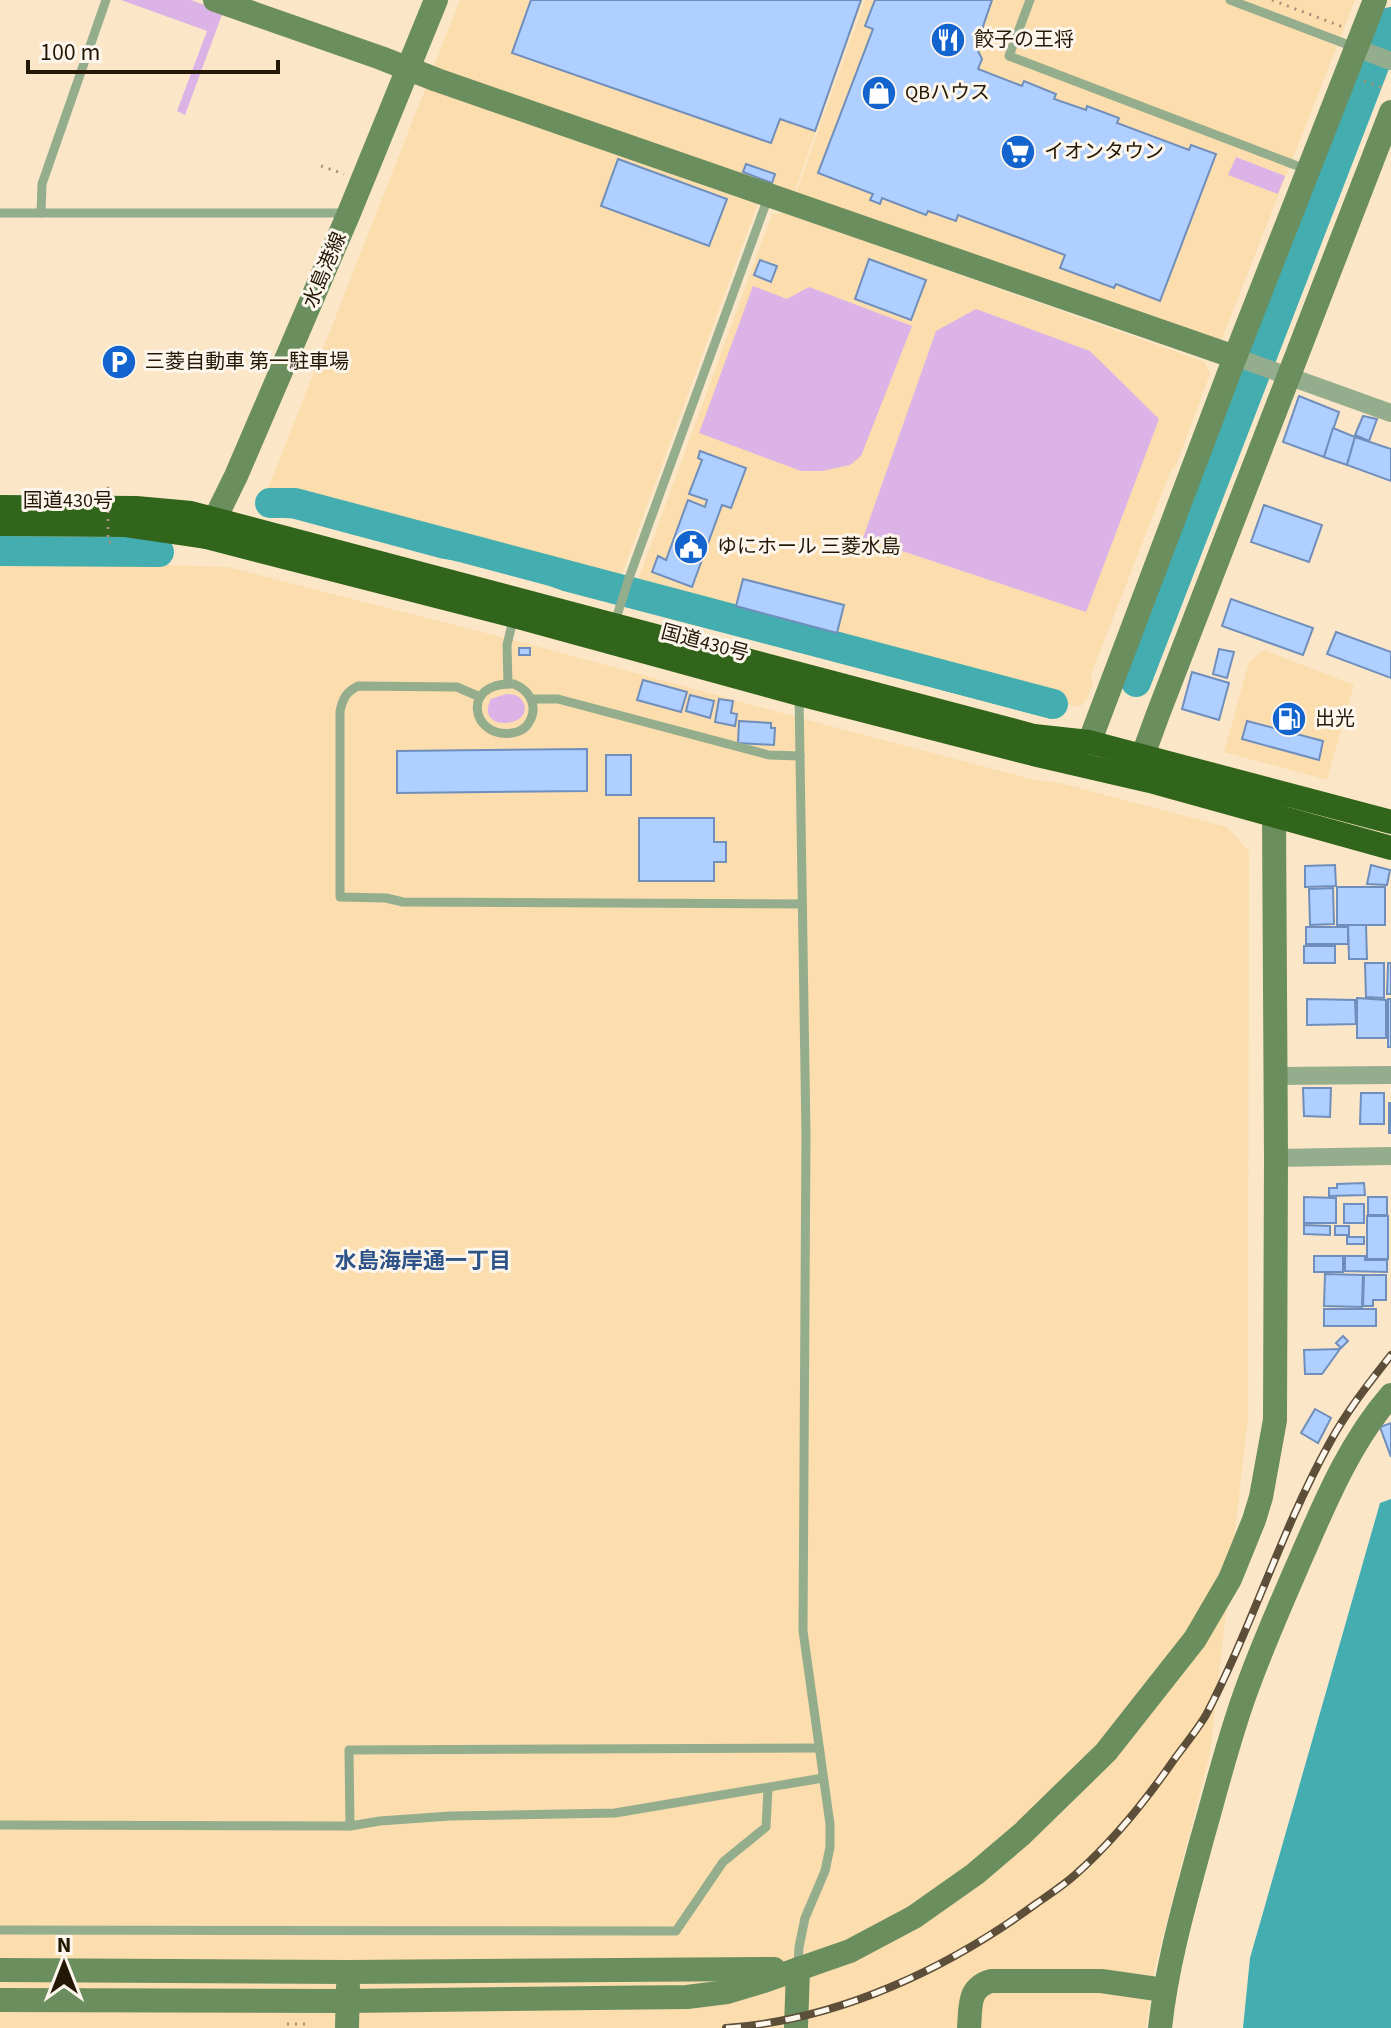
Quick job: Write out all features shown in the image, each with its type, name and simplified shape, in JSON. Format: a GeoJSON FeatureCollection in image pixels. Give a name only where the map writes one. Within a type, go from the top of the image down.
{"type":"FeatureCollection","features":[{"type":"Feature","properties":{"kind":"highway","name":"国道430号"},"geometry":{"type":"LineString","coordinates":[[0,507],[152,509],[191,513],[211,528]]}},
{"type":"Feature","properties":{"kind":"highway","name":"国道430号"},"geometry":{"type":"LineString","coordinates":[[0,524],[211,528],[516,608],[614,626],[801,685],[1034,736],[1085,753],[1276,804],[1391,848]]}},
{"type":"Feature","properties":{"kind":"highway","name":"国道430号"},"geometry":{"type":"LineString","coordinates":[[1276,804],[1391,822]]}},
{"type":"Feature","properties":{"kind":"street"},"geometry":{"type":"LineString","coordinates":[[215,0],[1391,413]]}},
{"type":"Feature","properties":{"kind":"street","name":"水島港線"},"geometry":{"type":"LineString","coordinates":[[211,528],[349,213],[436,0]]}},
{"type":"Feature","properties":{"kind":"street"},"geometry":{"type":"LineString","coordinates":[[1085,753],[1243,360],[1308,170],[1375,0]]}},
{"type":"Feature","properties":{"kind":"street"},"geometry":{"type":"LineString","coordinates":[[1359,44],[1391,61]]}},
{"type":"Feature","properties":{"kind":"street"},"geometry":{"type":"LineString","coordinates":[[1139,767],[1280,374],[1388,100]]}},
{"type":"Feature","properties":{"kind":"street"},"geometry":{"type":"LineString","coordinates":[[0,2000],[347,2001],[687,1997],[727,1992],[850,1951],[914,1917],[975,1874],[1010,1844],[1106,1752],[1167,1677],[1214,1609],[1254,1520],[1275,1420],[1276,804]]}},
{"type":"Feature","properties":{"kind":"street"},"geometry":{"type":"LineString","coordinates":[[1275,1076],[1391,1075]]}},
{"type":"Feature","properties":{"kind":"street"},"geometry":{"type":"LineString","coordinates":[[1276,1158],[1391,1156]]}},
{"type":"Feature","properties":{"kind":"street"},"geometry":{"type":"LineString","coordinates":[[1160,2028],[1164,1990],[1180,1916],[1246,1692],[1339,1474],[1391,1395]]}},
{"type":"Feature","properties":{"kind":"street"},"geometry":{"type":"LineString","coordinates":[[0,1970],[348,1972],[798,1969]]}},
{"type":"Feature","properties":{"kind":"street"},"geometry":{"type":"LineString","coordinates":[[796,2028],[798,1969]]}},
{"type":"Feature","properties":{"kind":"street"},"geometry":{"type":"LineString","coordinates":[[347,2028],[348,1972]]}},
{"type":"Feature","properties":{"kind":"street"},"geometry":{"type":"LineString","coordinates":[[969,2028],[972,1994],[979,1984],[991,1981],[1101,1981],[1164,1990]]}},
{"type":"Feature","properties":{"kind":"lane"},"geometry":{"type":"LineString","coordinates":[[41,213],[42,184],[106,0]]}},
{"type":"Feature","properties":{"kind":"lane"},"geometry":{"type":"LineString","coordinates":[[1030,0],[1009,56],[1308,170]]}},
{"type":"Feature","properties":{"kind":"lane"},"geometry":{"type":"LineString","coordinates":[[1230,0],[1359,44]]}},
{"type":"Feature","properties":{"kind":"lane"},"geometry":{"type":"LineString","coordinates":[[614,626],[769,195]]}},
{"type":"Feature","properties":{"kind":"lane"},"geometry":{"type":"LineString","coordinates":[[0,213],[349,213]]}},
{"type":"Feature","properties":{"kind":"lane"},"geometry":{"type":"LineString","coordinates":[[508,684],[507,645],[516,608]]}},
{"type":"Feature","properties":{"kind":"lane"},"geometry":{"type":"LineString","coordinates":[[493,685],[522,687],[532,699],[533,715],[517,732],[496,733],[482,722],[478,714],[480,697],[493,685]]}},
{"type":"Feature","properties":{"kind":"lane"},"geometry":{"type":"LineString","coordinates":[[798,1969],[805,1918],[825,1871],[830,1847],[830,1824],[803,1631],[806,1134],[801,685]]}},
{"type":"Feature","properties":{"kind":"lane"},"geometry":{"type":"LineString","coordinates":[[480,697],[457,687],[358,686],[348,691],[340,711],[340,897],[386,898],[403,902],[802,904]]}},
{"type":"Feature","properties":{"kind":"lane"},"geometry":{"type":"LineString","coordinates":[[532,699],[558,699],[769,755],[800,756]]}},
{"type":"Feature","properties":{"kind":"lane"},"geometry":{"type":"LineString","coordinates":[[350,1826],[349,1750],[819,1748]]}},
{"type":"Feature","properties":{"kind":"lane"},"geometry":{"type":"LineString","coordinates":[[0,1825],[350,1826],[450,1816],[615,1813],[823,1778]]}},
{"type":"Feature","properties":{"kind":"lane"},"geometry":{"type":"LineString","coordinates":[[0,1930],[676,1931],[723,1862],[766,1827],[768,1789]]}},
{"type":"Feature","properties":{"kind":"path"},"geometry":{"type":"LineString","coordinates":[[1272,0],[1359,44]]}},
{"type":"Feature","properties":{"kind":"path"},"geometry":{"type":"LineString","coordinates":[[1360,79],[1388,100]]}},
{"type":"Feature","properties":{"kind":"path"},"geometry":{"type":"LineString","coordinates":[[321,166],[348,176]]}},
{"type":"Feature","properties":{"kind":"path"},"geometry":{"type":"LineString","coordinates":[[111,542],[108,542],[108,488],[112,488]]}},
{"type":"Feature","properties":{"kind":"path"},"geometry":{"type":"LineString","coordinates":[[287,2024],[307,2024],[307,2019]]}},
{"type":"Feature","properties":{"kind":"shaded area"},"geometry":{"type":"Polygon","coordinates":[[[121,0],[191,0],[223,12],[185,115],[177,111],[207,31],[121,0]]]}},
{"type":"Feature","properties":{"kind":"shaded area"},"geometry":{"type":"Polygon","coordinates":[[[460,0],[863,0],[794,193],[765,184],[619,582],[299,495],[266,494],[460,0]]]}},
{"type":"Feature","properties":{"kind":"shaded area"},"geometry":{"type":"Polygon","coordinates":[[[865,0],[1355,0],[1221,341],[796,193],[865,0]]]}},
{"type":"Feature","properties":{"kind":"shaded area"},"geometry":{"type":"Polygon","coordinates":[[[1236,157],[1285,176],[1278,194],[1228,175],[1236,157]]]}},
{"type":"Feature","properties":{"kind":"shaded area"},"geometry":{"type":"Polygon","coordinates":[[[785,213],[1205,362],[1210,374],[1091,674],[1093,684],[1080,707],[635,588],[772,214],[785,213]]]}},
{"type":"Feature","properties":{"kind":"shaded area"},"geometry":{"type":"Polygon","coordinates":[[[753,286],[787,299],[809,287],[912,326],[861,456],[850,465],[822,471],[801,471],[699,433],[753,286]]]}},
{"type":"Feature","properties":{"kind":"shaded area"},"geometry":{"type":"Polygon","coordinates":[[[976,309],[1090,351],[1159,419],[1086,612],[863,538],[936,331],[976,309]]]}},
{"type":"Feature","properties":{"kind":"shaded area"},"geometry":{"type":"Polygon","coordinates":[[[0,566],[228,567],[1035,780],[1060,783],[1227,827],[1249,851],[1248,1417],[1210,1754],[1154,1971],[1146,2028],[0,2028],[0,566]]]}},
{"type":"Feature","properties":{"kind":"shaded area","name":"出光"},"geometry":{"type":"Polygon","coordinates":[[[1264,650],[1354,685],[1327,780],[1224,752],[1249,662],[1264,650]]]}},
{"type":"Feature","properties":{"kind":"shaded area"},"geometry":{"type":"Polygon","coordinates":[[[506,694],[520,698],[525,711],[514,721],[497,722],[490,717],[488,710],[491,699],[506,694]]]}},
{"type":"Feature","properties":{"kind":"water"},"geometry":{"type":"Polygon","coordinates":[[[1391,1499],[1391,2028],[1243,2028],[1250,1958],[1380,1503],[1391,1499]]]}},
{"type":"Feature","properties":{"kind":"building"},"geometry":{"type":"Polygon","coordinates":[[[531,0],[861,0],[815,131],[780,119],[771,143],[512,53],[531,0]]]}},
{"type":"Feature","properties":{"kind":"building","name":"イオンタウン"},"geometry":{"type":"Polygon","coordinates":[[[875,0],[992,0],[976,47],[982,59],[978,69],[1022,86],[1024,81],[1056,94],[1054,99],[1086,110],[1087,106],[1119,118],[1117,123],[1189,150],[1191,145],[1216,154],[1160,301],[1060,268],[1065,255],[958,215],[956,221],[928,211],[926,215],[882,198],[880,204],[870,200],[873,194],[818,173],[873,29],[865,26],[875,0]]]}},
{"type":"Feature","properties":{"kind":"building"},"geometry":{"type":"Polygon","coordinates":[[[618,159],[727,199],[709,246],[601,206],[618,159]]]}},
{"type":"Feature","properties":{"kind":"building"},"geometry":{"type":"Polygon","coordinates":[[[746,164],[775,174],[772,183],[743,172],[746,164]]]}},
{"type":"Feature","properties":{"kind":"building"},"geometry":{"type":"Polygon","coordinates":[[[869,259],[926,280],[911,320],[855,299],[869,259]]]}},
{"type":"Feature","properties":{"kind":"building"},"geometry":{"type":"Polygon","coordinates":[[[760,260],[777,266],[771,282],[754,275],[760,260]]]}},
{"type":"Feature","properties":{"kind":"building"},"geometry":{"type":"Polygon","coordinates":[[[1299,396],[1339,412],[1324,457],[1283,442],[1299,396]]]}},
{"type":"Feature","properties":{"kind":"building"},"geometry":{"type":"Polygon","coordinates":[[[1363,416],[1377,419],[1369,441],[1355,435],[1363,416]]]}},
{"type":"Feature","properties":{"kind":"building"},"geometry":{"type":"Polygon","coordinates":[[[1333,428],[1355,437],[1347,465],[1324,457],[1333,428]]]}},
{"type":"Feature","properties":{"kind":"building"},"geometry":{"type":"Polygon","coordinates":[[[1355,437],[1391,449],[1391,481],[1347,465],[1355,437]]]}},
{"type":"Feature","properties":{"kind":"building"},"geometry":{"type":"Polygon","coordinates":[[[700,451],[746,468],[731,508],[722,505],[692,587],[652,572],[658,556],[666,560],[688,500],[705,507],[707,500],[689,494],[702,460],[698,458],[700,451]]]}},
{"type":"Feature","properties":{"kind":"building"},"geometry":{"type":"Polygon","coordinates":[[[1264,505],[1322,525],[1309,562],[1251,542],[1264,505]]]}},
{"type":"Feature","properties":{"kind":"building"},"geometry":{"type":"Polygon","coordinates":[[[743,579],[844,605],[837,633],[736,606],[743,579]]]}},
{"type":"Feature","properties":{"kind":"building"},"geometry":{"type":"Polygon","coordinates":[[[1231,599],[1313,628],[1303,655],[1222,626],[1231,599]]]}},
{"type":"Feature","properties":{"kind":"building"},"geometry":{"type":"Polygon","coordinates":[[[1336,632],[1391,652],[1391,678],[1327,654],[1336,632]]]}},
{"type":"Feature","properties":{"kind":"building"},"geometry":{"type":"Polygon","coordinates":[[[519,648],[530,648],[530,655],[519,655],[519,648]]]}},
{"type":"Feature","properties":{"kind":"building"},"geometry":{"type":"Polygon","coordinates":[[[1219,649],[1234,652],[1227,678],[1213,674],[1219,649]]]}},
{"type":"Feature","properties":{"kind":"building"},"geometry":{"type":"Polygon","coordinates":[[[1192,672],[1229,683],[1219,720],[1182,709],[1192,672]]]}},
{"type":"Feature","properties":{"kind":"building"},"geometry":{"type":"Polygon","coordinates":[[[643,680],[687,692],[681,712],[637,700],[643,680]]]}},
{"type":"Feature","properties":{"kind":"building"},"geometry":{"type":"Polygon","coordinates":[[[690,695],[714,701],[710,718],[686,711],[690,695]]]}},
{"type":"Feature","properties":{"kind":"building"},"geometry":{"type":"Polygon","coordinates":[[[719,699],[733,701],[731,713],[737,714],[735,726],[715,722],[719,699]]]}},
{"type":"Feature","properties":{"kind":"building"},"geometry":{"type":"Polygon","coordinates":[[[739,721],[771,723],[771,728],[775,728],[774,745],[738,743],[739,721]]]}},
{"type":"Feature","properties":{"kind":"building"},"geometry":{"type":"Polygon","coordinates":[[[1247,721],[1323,741],[1319,760],[1242,739],[1247,721]]]}},
{"type":"Feature","properties":{"kind":"building"},"geometry":{"type":"Polygon","coordinates":[[[587,749],[587,791],[397,793],[397,751],[587,749]]]}},
{"type":"Feature","properties":{"kind":"building"},"geometry":{"type":"Polygon","coordinates":[[[606,755],[631,755],[631,795],[606,795],[606,755]]]}},
{"type":"Feature","properties":{"kind":"building"},"geometry":{"type":"Polygon","coordinates":[[[639,818],[714,818],[714,842],[726,842],[726,862],[714,862],[714,881],[639,881],[639,818]]]}},
{"type":"Feature","properties":{"kind":"building"},"geometry":{"type":"Polygon","coordinates":[[[1335,865],[1336,886],[1305,887],[1305,866],[1335,865]]]}},
{"type":"Feature","properties":{"kind":"building"},"geometry":{"type":"Polygon","coordinates":[[[1371,865],[1390,870],[1387,885],[1367,884],[1371,865]]]}},
{"type":"Feature","properties":{"kind":"building"},"geometry":{"type":"Polygon","coordinates":[[[1337,887],[1385,887],[1385,925],[1337,925],[1337,887]]]}},
{"type":"Feature","properties":{"kind":"building"},"geometry":{"type":"Polygon","coordinates":[[[1333,888],[1334,924],[1310,925],[1309,889],[1333,888]]]}},
{"type":"Feature","properties":{"kind":"building"},"geometry":{"type":"Polygon","coordinates":[[[1348,925],[1366,925],[1367,959],[1349,959],[1348,925]]]}},
{"type":"Feature","properties":{"kind":"building"},"geometry":{"type":"Polygon","coordinates":[[[1306,927],[1348,927],[1348,944],[1306,944],[1306,927]]]}},
{"type":"Feature","properties":{"kind":"building"},"geometry":{"type":"Polygon","coordinates":[[[1304,946],[1335,946],[1335,963],[1304,963],[1304,946]]]}},
{"type":"Feature","properties":{"kind":"building"},"geometry":{"type":"Polygon","coordinates":[[[1365,963],[1384,963],[1384,998],[1366,997],[1365,963]]]}},
{"type":"Feature","properties":{"kind":"building"},"geometry":{"type":"Polygon","coordinates":[[[1388,963],[1391,963],[1391,994],[1387,994],[1388,963]]]}},
{"type":"Feature","properties":{"kind":"building"},"geometry":{"type":"Polygon","coordinates":[[[1357,998],[1386,1000],[1386,1038],[1357,1038],[1357,998]]]}},
{"type":"Feature","properties":{"kind":"building"},"geometry":{"type":"Polygon","coordinates":[[[1307,999],[1355,1000],[1356,1024],[1307,1025],[1307,999]]]}},
{"type":"Feature","properties":{"kind":"building"},"geometry":{"type":"Polygon","coordinates":[[[1388,999],[1391,999],[1391,1047],[1388,1047],[1388,999]]]}},
{"type":"Feature","properties":{"kind":"building"},"geometry":{"type":"Polygon","coordinates":[[[1303,1088],[1331,1088],[1330,1117],[1304,1116],[1303,1088]]]}},
{"type":"Feature","properties":{"kind":"building"},"geometry":{"type":"Polygon","coordinates":[[[1361,1093],[1384,1093],[1384,1124],[1360,1124],[1361,1093]]]}},
{"type":"Feature","properties":{"kind":"building"},"geometry":{"type":"Polygon","coordinates":[[[1391,1103],[1391,1133],[1389,1133],[1391,1103]]]}},
{"type":"Feature","properties":{"kind":"building"},"geometry":{"type":"Polygon","coordinates":[[[1364,1183],[1365,1195],[1329,1196],[1329,1188],[1337,1188],[1337,1184],[1364,1183]]]}},
{"type":"Feature","properties":{"kind":"building"},"geometry":{"type":"Polygon","coordinates":[[[1304,1197],[1336,1198],[1336,1223],[1304,1223],[1304,1197]]]}},
{"type":"Feature","properties":{"kind":"building"},"geometry":{"type":"Polygon","coordinates":[[[1368,1197],[1387,1197],[1387,1215],[1368,1215],[1368,1197]]]}},
{"type":"Feature","properties":{"kind":"building"},"geometry":{"type":"Polygon","coordinates":[[[1344,1204],[1364,1204],[1364,1223],[1344,1223],[1344,1204]]]}},
{"type":"Feature","properties":{"kind":"building"},"geometry":{"type":"Polygon","coordinates":[[[1367,1216],[1388,1216],[1388,1259],[1367,1259],[1367,1216]]]}},
{"type":"Feature","properties":{"kind":"building"},"geometry":{"type":"Polygon","coordinates":[[[1304,1225],[1330,1226],[1330,1235],[1304,1234],[1304,1225]]]}},
{"type":"Feature","properties":{"kind":"building"},"geometry":{"type":"Polygon","coordinates":[[[1335,1226],[1349,1226],[1349,1235],[1335,1235],[1335,1226]]]}},
{"type":"Feature","properties":{"kind":"building"},"geometry":{"type":"Polygon","coordinates":[[[1347,1237],[1364,1237],[1364,1244],[1347,1244],[1347,1237]]]}},
{"type":"Feature","properties":{"kind":"building"},"geometry":{"type":"Polygon","coordinates":[[[1314,1256],[1343,1256],[1343,1272],[1314,1272],[1314,1256]]]}},
{"type":"Feature","properties":{"kind":"building"},"geometry":{"type":"Polygon","coordinates":[[[1345,1256],[1387,1260],[1387,1272],[1345,1271],[1345,1256]]]}},
{"type":"Feature","properties":{"kind":"building"},"geometry":{"type":"Polygon","coordinates":[[[1325,1274],[1363,1275],[1362,1307],[1324,1306],[1325,1274]]]}},
{"type":"Feature","properties":{"kind":"building"},"geometry":{"type":"Polygon","coordinates":[[[1364,1275],[1386,1275],[1386,1300],[1373,1300],[1373,1306],[1363,1306],[1364,1275]]]}},
{"type":"Feature","properties":{"kind":"building"},"geometry":{"type":"Polygon","coordinates":[[[1324,1309],[1376,1309],[1376,1326],[1324,1326],[1324,1309]]]}},
{"type":"Feature","properties":{"kind":"building"},"geometry":{"type":"Polygon","coordinates":[[[1343,1336],[1348,1341],[1341,1348],[1336,1343],[1343,1336]]]}},
{"type":"Feature","properties":{"kind":"building"},"geometry":{"type":"Polygon","coordinates":[[[1340,1349],[1322,1374],[1305,1374],[1304,1350],[1340,1349]]]}},
{"type":"Feature","properties":{"kind":"building"},"geometry":{"type":"Polygon","coordinates":[[[1315,1409],[1331,1418],[1318,1443],[1301,1433],[1315,1409]]]}},
{"type":"Feature","properties":{"kind":"building"},"geometry":{"type":"Polygon","coordinates":[[[1391,1423],[1391,1457],[1380,1427],[1391,1423]]]}},
{"type":"Feature","properties":{"kind":"waterway"},"geometry":{"type":"LineString","coordinates":[[1136,682],[1391,22]]}},
{"type":"Feature","properties":{"kind":"waterway"},"geometry":{"type":"LineString","coordinates":[[1269,364],[1386,65]]}},
{"type":"Feature","properties":{"kind":"waterway"},"geometry":{"type":"LineString","coordinates":[[1144,686],[1265,374]]}},
{"type":"Feature","properties":{"kind":"waterway"},"geometry":{"type":"LineString","coordinates":[[270,503],[295,503],[1053,704]]}},
{"type":"Feature","properties":{"kind":"waterway"},"geometry":{"type":"LineString","coordinates":[[274,515],[293,516],[503,569],[562,588],[1050,716]]}},
{"type":"Feature","properties":{"kind":"waterway"},"geometry":{"type":"LineString","coordinates":[[0,551],[159,552]]}},
{"type":"Feature","properties":{"kind":"waterway"},"geometry":{"type":"LineString","coordinates":[[0,562],[163,561]]}},
{"type":"Feature","properties":{"kind":"railway"},"geometry":{"type":"LineString","coordinates":[[726,2028],[810,2014],[890,1987],[929,1969],[1002,1927],[1052,1893],[1102,1849],[1149,1794],[1206,1715],[1312,1477],[1343,1421],[1391,1355]]}},
{"type":"Feature","properties":{"kind":"place","name":"餃子の王将"},"geometry":{"type":"Point","coordinates":[948,40]}},
{"type":"Feature","properties":{"kind":"place","name":"QBハウス"},"geometry":{"type":"Point","coordinates":[879,93]}},
{"type":"Feature","properties":{"kind":"place","name":"イオンタウン"},"geometry":{"type":"Point","coordinates":[1018,152]}},
{"type":"Feature","properties":{"kind":"place","name":"三菱自動車 第一駐車場"},"geometry":{"type":"Point","coordinates":[119,362]}},
{"type":"Feature","properties":{"kind":"place","name":"ゆにホール 三菱水島"},"geometry":{"type":"Point","coordinates":[691,547]}},
{"type":"Feature","properties":{"kind":"place","name":"出光"},"geometry":{"type":"Point","coordinates":[1289,719]}},
{"type":"Feature","properties":{"kind":"district","name":"水島海岸通一丁目"},"geometry":{"type":"Point","coordinates":[423,1261]}}]}
